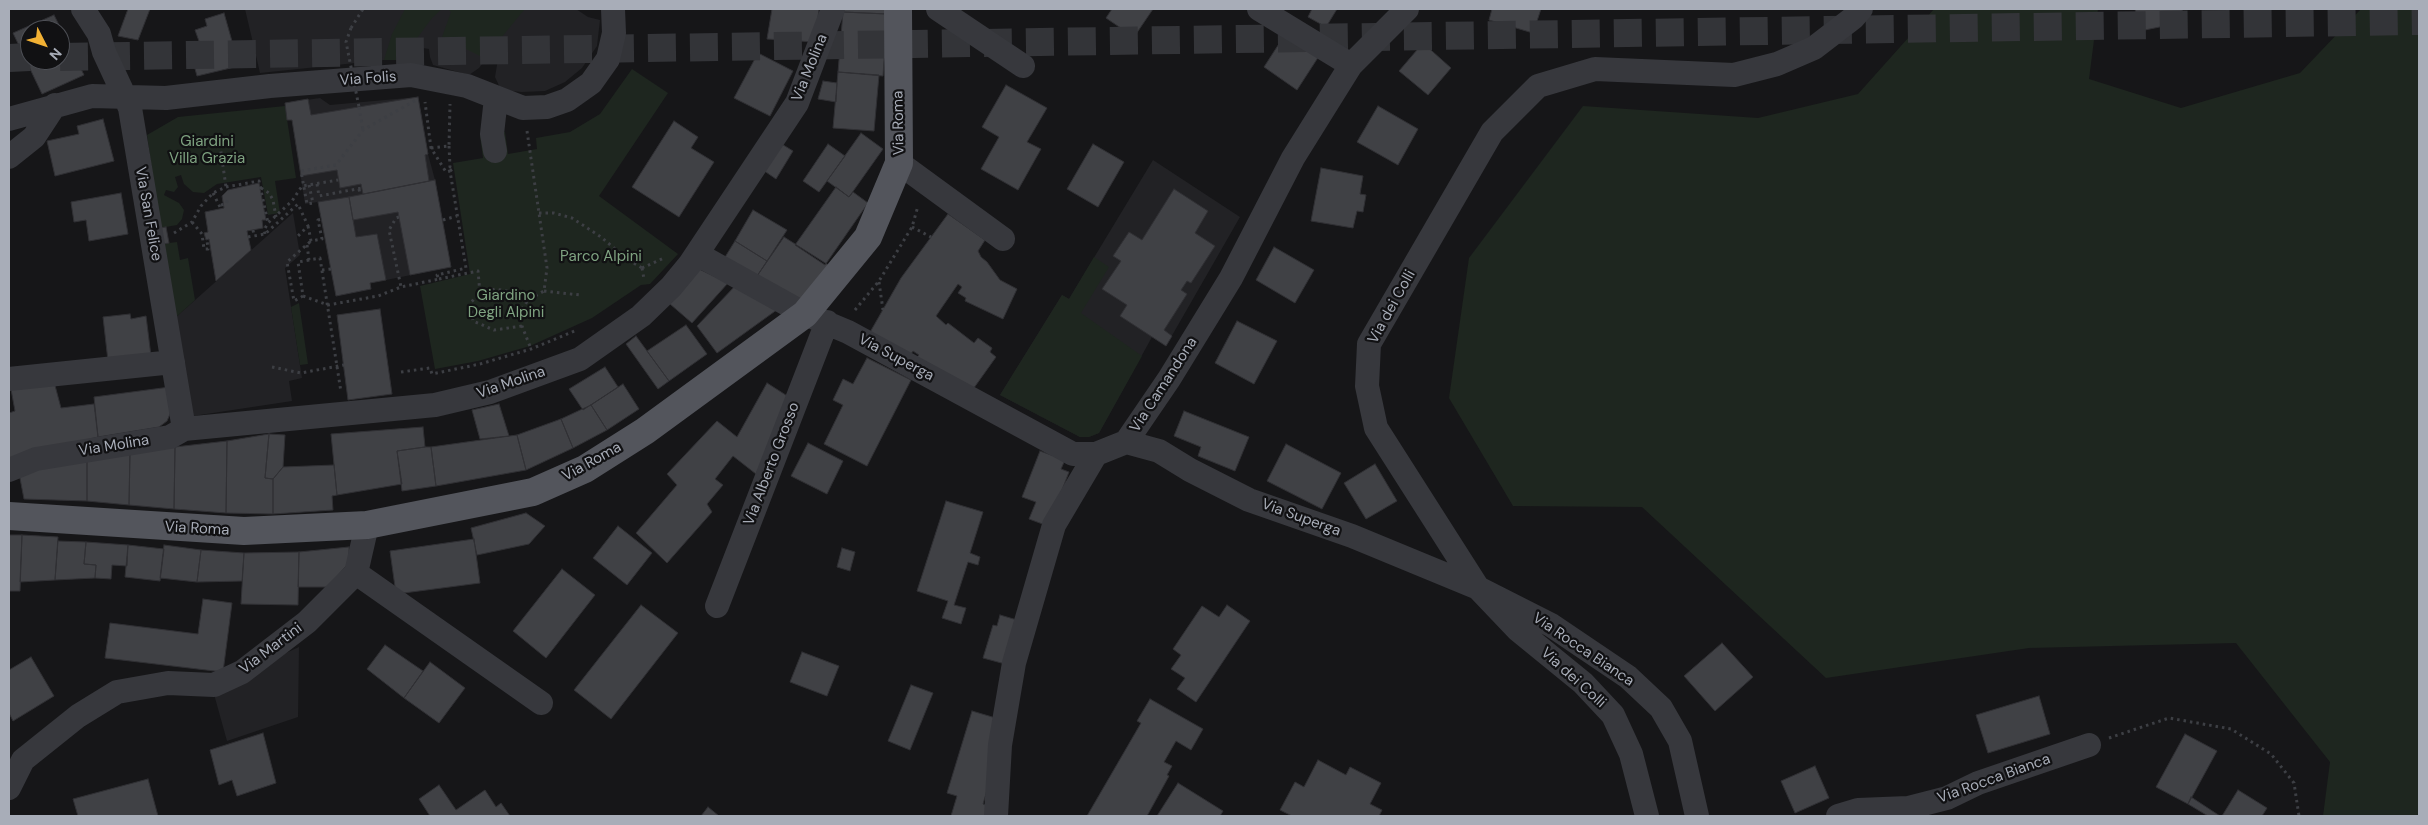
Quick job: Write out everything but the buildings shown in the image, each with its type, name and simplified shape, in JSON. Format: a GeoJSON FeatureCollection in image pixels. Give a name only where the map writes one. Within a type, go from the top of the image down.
{"type":"FeatureCollection","features":[{"type":"Feature","properties":{"kind":"main road","name":"Via Roma"},"geometry":{"type":"LineString","coordinates":[[9,516],[244,531],[367,525],[533,492],[585,469],[826,323],[868,237],[899,163],[898,9]]}},
{"type":"Feature","properties":{"kind":"street","name":"Via San Felice"},"geometry":{"type":"LineString","coordinates":[[83,9],[99,34],[124,98],[130,108],[184,429]]}},
{"type":"Feature","properties":{"kind":"street","name":"Via Folis"},"geometry":{"type":"LineString","coordinates":[[9,119],[92,96],[166,98],[270,86],[411,75],[467,86],[523,108],[548,107],[567,100],[591,83],[608,59],[614,32],[613,9]]}},
{"type":"Feature","properties":{"kind":"street","name":"Via Molina"},"geometry":{"type":"LineString","coordinates":[[9,470],[36,459],[170,437],[184,429],[223,421],[435,405],[490,392],[580,359],[641,316],[671,287],[698,254],[797,103],[833,9]]}},
{"type":"Feature","properties":{"kind":"street"},"geometry":{"type":"LineString","coordinates":[[938,9],[1023,66]]}},
{"type":"Feature","properties":{"kind":"street"},"geometry":{"type":"LineString","coordinates":[[1259,9],[1351,65]]}},
{"type":"Feature","properties":{"kind":"street","name":"Via Camandona"},"geometry":{"type":"LineString","coordinates":[[1096,454],[1126,442],[1170,379],[1232,278],[1293,158],[1351,65],[1407,9]]}},
{"type":"Feature","properties":{"kind":"street","name":"Via dei Colli"},"geometry":{"type":"LineString","coordinates":[[1647,816],[1631,754],[1613,715],[1583,683],[1518,630],[1478,588],[1376,428],[1368,378],[1369,344],[1492,132],[1538,86],[1595,68],[1734,76],[1777,64],[1814,48],[1853,18],[1861,9]]}},
{"type":"Feature","properties":{"kind":"street"},"geometry":{"type":"LineString","coordinates":[[495,151],[492,134],[496,98]]}},
{"type":"Feature","properties":{"kind":"street"},"geometry":{"type":"LineString","coordinates":[[9,157],[34,137],[55,105]]}},
{"type":"Feature","properties":{"kind":"street"},"geometry":{"type":"LineString","coordinates":[[899,163],[1002,239]]}},
{"type":"Feature","properties":{"kind":"street","name":"Via Superga"},"geometry":{"type":"LineString","coordinates":[[698,254],[1074,454],[1096,454]]}},
{"type":"Feature","properties":{"kind":"street","name":"Via Alberto Grosso"},"geometry":{"type":"LineString","coordinates":[[716,606],[826,323]]}},
{"type":"Feature","properties":{"kind":"street"},"geometry":{"type":"LineString","coordinates":[[9,379],[173,362]]}},
{"type":"Feature","properties":{"kind":"street","name":"Via Superga"},"geometry":{"type":"LineString","coordinates":[[1126,442],[1159,451],[1249,500],[1352,536],[1478,588]]}},
{"type":"Feature","properties":{"kind":"street"},"geometry":{"type":"LineString","coordinates":[[996,816],[1000,745],[1014,663],[1054,525],[1096,454]]}},
{"type":"Feature","properties":{"kind":"street"},"geometry":{"type":"LineString","coordinates":[[367,525],[356,573],[541,703]]}},
{"type":"Feature","properties":{"kind":"street","name":"Via Martini"},"geometry":{"type":"LineString","coordinates":[[9,788],[23,760],[78,716],[94,706],[117,692],[168,683],[214,685],[242,672],[306,622],[356,573]]}},
{"type":"Feature","properties":{"kind":"street","name":"Via Rocca Bianca"},"geometry":{"type":"LineString","coordinates":[[1478,588],[1551,625],[1628,677],[1661,708],[1680,741],[1698,816]]}},
{"type":"Feature","properties":{"kind":"street","name":"Via Rocca Bianca"},"geometry":{"type":"LineString","coordinates":[[1838,816],[1858,810],[1908,808],[1947,798],[1978,783],[2089,745]]}},
{"type":"Feature","properties":{"kind":"path"},"geometry":{"type":"LineString","coordinates":[[363,9],[351,28],[346,42],[363,130]]}},
{"type":"Feature","properties":{"kind":"path"},"geometry":{"type":"LineString","coordinates":[[309,185],[313,203],[307,204],[302,172],[336,166],[363,130],[419,98]]}},
{"type":"Feature","properties":{"kind":"path"},"geometry":{"type":"LineString","coordinates":[[424,99],[432,148],[446,172],[452,169]]}},
{"type":"Feature","properties":{"kind":"path"},"geometry":{"type":"LineString","coordinates":[[438,279],[437,275],[468,268],[457,216],[452,169],[450,166],[450,99]]}},
{"type":"Feature","properties":{"kind":"path"},"geometry":{"type":"LineString","coordinates":[[523,108],[547,268],[544,291]]}},
{"type":"Feature","properties":{"kind":"path"},"geometry":{"type":"LineString","coordinates":[[220,145],[226,187]]}},
{"type":"Feature","properties":{"kind":"path"},"geometry":{"type":"LineString","coordinates":[[432,148],[449,146]]}},
{"type":"Feature","properties":{"kind":"path"},"geometry":{"type":"LineString","coordinates":[[265,234],[264,230],[268,223],[276,218],[304,186],[338,180]]}},
{"type":"Feature","properties":{"kind":"path"},"geometry":{"type":"LineString","coordinates":[[167,234],[179,231],[192,222],[201,206],[213,193],[226,187],[259,181],[268,223]]}},
{"type":"Feature","properties":{"kind":"path"},"geometry":{"type":"LineString","coordinates":[[826,323],[853,312],[879,281],[912,227],[924,181]]}},
{"type":"Feature","properties":{"kind":"path"},"geometry":{"type":"LineString","coordinates":[[317,184],[319,196],[361,188],[360,194]]}},
{"type":"Feature","properties":{"kind":"path"},"geometry":{"type":"LineString","coordinates":[[261,188],[269,193],[273,200],[276,218]]}},
{"type":"Feature","properties":{"kind":"path"},"geometry":{"type":"LineString","coordinates":[[213,193],[221,207],[226,204],[228,199]]}},
{"type":"Feature","properties":{"kind":"path"},"geometry":{"type":"LineString","coordinates":[[248,237],[265,234],[298,204],[308,226],[311,241]]}},
{"type":"Feature","properties":{"kind":"path"},"geometry":{"type":"LineString","coordinates":[[538,213],[554,212],[572,218],[602,237],[627,260],[642,268],[645,287]]}},
{"type":"Feature","properties":{"kind":"path"},"geometry":{"type":"LineString","coordinates":[[443,220],[457,216]]}},
{"type":"Feature","properties":{"kind":"path"},"geometry":{"type":"LineString","coordinates":[[399,217],[396,218],[389,230],[401,287]]}},
{"type":"Feature","properties":{"kind":"path"},"geometry":{"type":"LineString","coordinates":[[322,219],[318,220],[322,239],[311,241],[287,262],[294,301],[303,296],[328,305],[378,296],[401,287],[478,271],[481,284],[480,294]]}},
{"type":"Feature","properties":{"kind":"path"},"geometry":{"type":"LineString","coordinates":[[192,222],[202,234],[204,249],[208,249],[207,240]]}},
{"type":"Feature","properties":{"kind":"path"},"geometry":{"type":"LineString","coordinates":[[298,238],[308,226]]}},
{"type":"Feature","properties":{"kind":"path"},"geometry":{"type":"LineString","coordinates":[[912,227],[931,238]]}},
{"type":"Feature","properties":{"kind":"path"},"geometry":{"type":"LineString","coordinates":[[253,230],[254,235]]}},
{"type":"Feature","properties":{"kind":"path"},"geometry":{"type":"LineString","coordinates":[[306,245],[309,260]]}},
{"type":"Feature","properties":{"kind":"path"},"geometry":{"type":"LineString","coordinates":[[303,296],[298,262],[320,258],[342,402]]}},
{"type":"Feature","properties":{"kind":"path"},"geometry":{"type":"LineString","coordinates":[[322,270],[331,269]]}},
{"type":"Feature","properties":{"kind":"path"},"geometry":{"type":"LineString","coordinates":[[879,281],[883,310]]}},
{"type":"Feature","properties":{"kind":"path"},"geometry":{"type":"LineString","coordinates":[[522,326],[494,330],[473,321],[470,303],[480,294],[495,288],[512,292],[528,300]]}},
{"type":"Feature","properties":{"kind":"path"},"geometry":{"type":"LineString","coordinates":[[531,349],[522,326],[520,312],[528,300],[544,291],[580,295]]}},
{"type":"Feature","properties":{"kind":"path"},"geometry":{"type":"LineString","coordinates":[[401,372],[430,368],[432,374],[480,364],[531,349],[579,330]]}},
{"type":"Feature","properties":{"kind":"path"},"geometry":{"type":"LineString","coordinates":[[272,367],[301,373],[344,365]]}},
{"type":"Feature","properties":{"kind":"path"},"geometry":{"type":"LineString","coordinates":[[2089,745],[2169,718],[2231,729],[2271,754],[2294,784],[2300,816]]}},
{"type":"Feature","properties":{"kind":"shaded area"},"geometry":{"type":"Polygon","coordinates":[[[245,9],[576,9],[588,17],[600,20],[597,46],[582,68],[565,82],[545,91],[522,92],[501,90],[495,77],[498,59],[487,58],[479,68],[469,75],[433,65],[429,49],[417,47],[414,57],[410,60],[384,60],[260,73],[245,9]]]}},
{"type":"Feature","properties":{"kind":"shaded area"},"geometry":{"type":"Polygon","coordinates":[[[418,97],[451,267],[386,280],[377,234],[356,237],[349,197],[305,204],[292,120],[287,120],[285,103],[320,98],[330,105],[418,97]]]}},
{"type":"Feature","properties":{"kind":"shaded area"},"geometry":{"type":"Polygon","coordinates":[[[1153,160],[1240,217],[1166,346],[1152,337],[1099,433],[1089,437],[1080,437],[1000,395],[1062,295],[1069,299],[1153,160]]]}},
{"type":"Feature","properties":{"kind":"shaded area"},"geometry":{"type":"Polygon","coordinates":[[[293,213],[300,255],[285,268],[302,378],[289,381],[292,401],[193,416],[176,317],[293,213]]]}},
{"type":"Feature","properties":{"kind":"shaded area"},"geometry":{"type":"Polygon","coordinates":[[[299,647],[298,717],[227,741],[212,687],[299,647]]]}},
{"type":"Feature","properties":{"kind":"green space"},"geometry":{"type":"Polygon","coordinates":[[[405,9],[442,9],[432,18],[415,41],[410,60],[384,60],[392,34],[405,9]]]}},
{"type":"Feature","properties":{"kind":"green space"},"geometry":{"type":"Polygon","coordinates":[[[448,9],[524,10],[501,38],[499,59],[480,56],[442,37],[451,12],[448,9]]]}},
{"type":"Feature","properties":{"kind":"green space"},"geometry":{"type":"Polygon","coordinates":[[[1934,9],[2098,9],[2089,79],[2181,108],[2300,73],[2361,9],[2419,9],[2419,816],[2323,816],[2330,762],[2236,643],[2029,648],[1826,678],[1642,507],[1513,506],[1449,398],[1469,258],[1583,106],[1758,118],[1858,94],[1934,9]]]}},
{"type":"Feature","properties":{"kind":"green space"},"geometry":{"type":"Polygon","coordinates":[[[632,69],[668,93],[599,196],[678,254],[650,284],[641,285],[592,318],[530,346],[478,361],[435,369],[420,286],[470,274],[453,163],[483,158],[480,136],[505,132],[508,154],[537,149],[536,138],[570,132],[600,114],[632,69]]]}},
{"type":"Feature","properties":{"kind":"green space","name":"Giardini Villa Grazia"},"geometry":{"type":"Polygon","coordinates":[[[285,106],[296,178],[275,181],[280,213],[268,215],[261,177],[217,184],[204,193],[193,192],[184,184],[181,175],[175,177],[178,187],[174,192],[166,190],[164,195],[179,203],[184,210],[182,219],[177,225],[160,228],[147,135],[178,117],[285,106]]]}},
{"type":"Feature","properties":{"kind":"green space"},"geometry":{"type":"Polygon","coordinates":[[[177,242],[180,260],[188,258],[195,300],[176,317],[162,244],[177,242]]]}},
{"type":"Feature","properties":{"kind":"green space"},"geometry":{"type":"Polygon","coordinates":[[[1094,257],[1109,267],[1081,313],[1142,356],[1099,433],[1089,437],[1080,437],[1000,395],[1062,295],[1069,299],[1094,257]]]}},
{"type":"Feature","properties":{"kind":"green space"},"geometry":{"type":"Polygon","coordinates":[[[299,303],[308,364],[300,365],[291,307],[299,303]]]}},
{"type":"Feature","properties":{"kind":"tunnel"},"geometry":{"type":"LineString","coordinates":[[70,57],[2419,21]]}},
{"type":"Feature","properties":{"kind":"tunnel"},"geometry":{"type":"LineString","coordinates":[[9,58],[20,57]]}},
{"type":"Feature","properties":{"kind":"park label","name":"Parco Alpini"},"geometry":{"type":"Point","coordinates":[601,257]}},
{"type":"Feature","properties":{"kind":"park label","name":"Giardino Degli Alpini"},"geometry":{"type":"Point","coordinates":[506,304]}}]}
